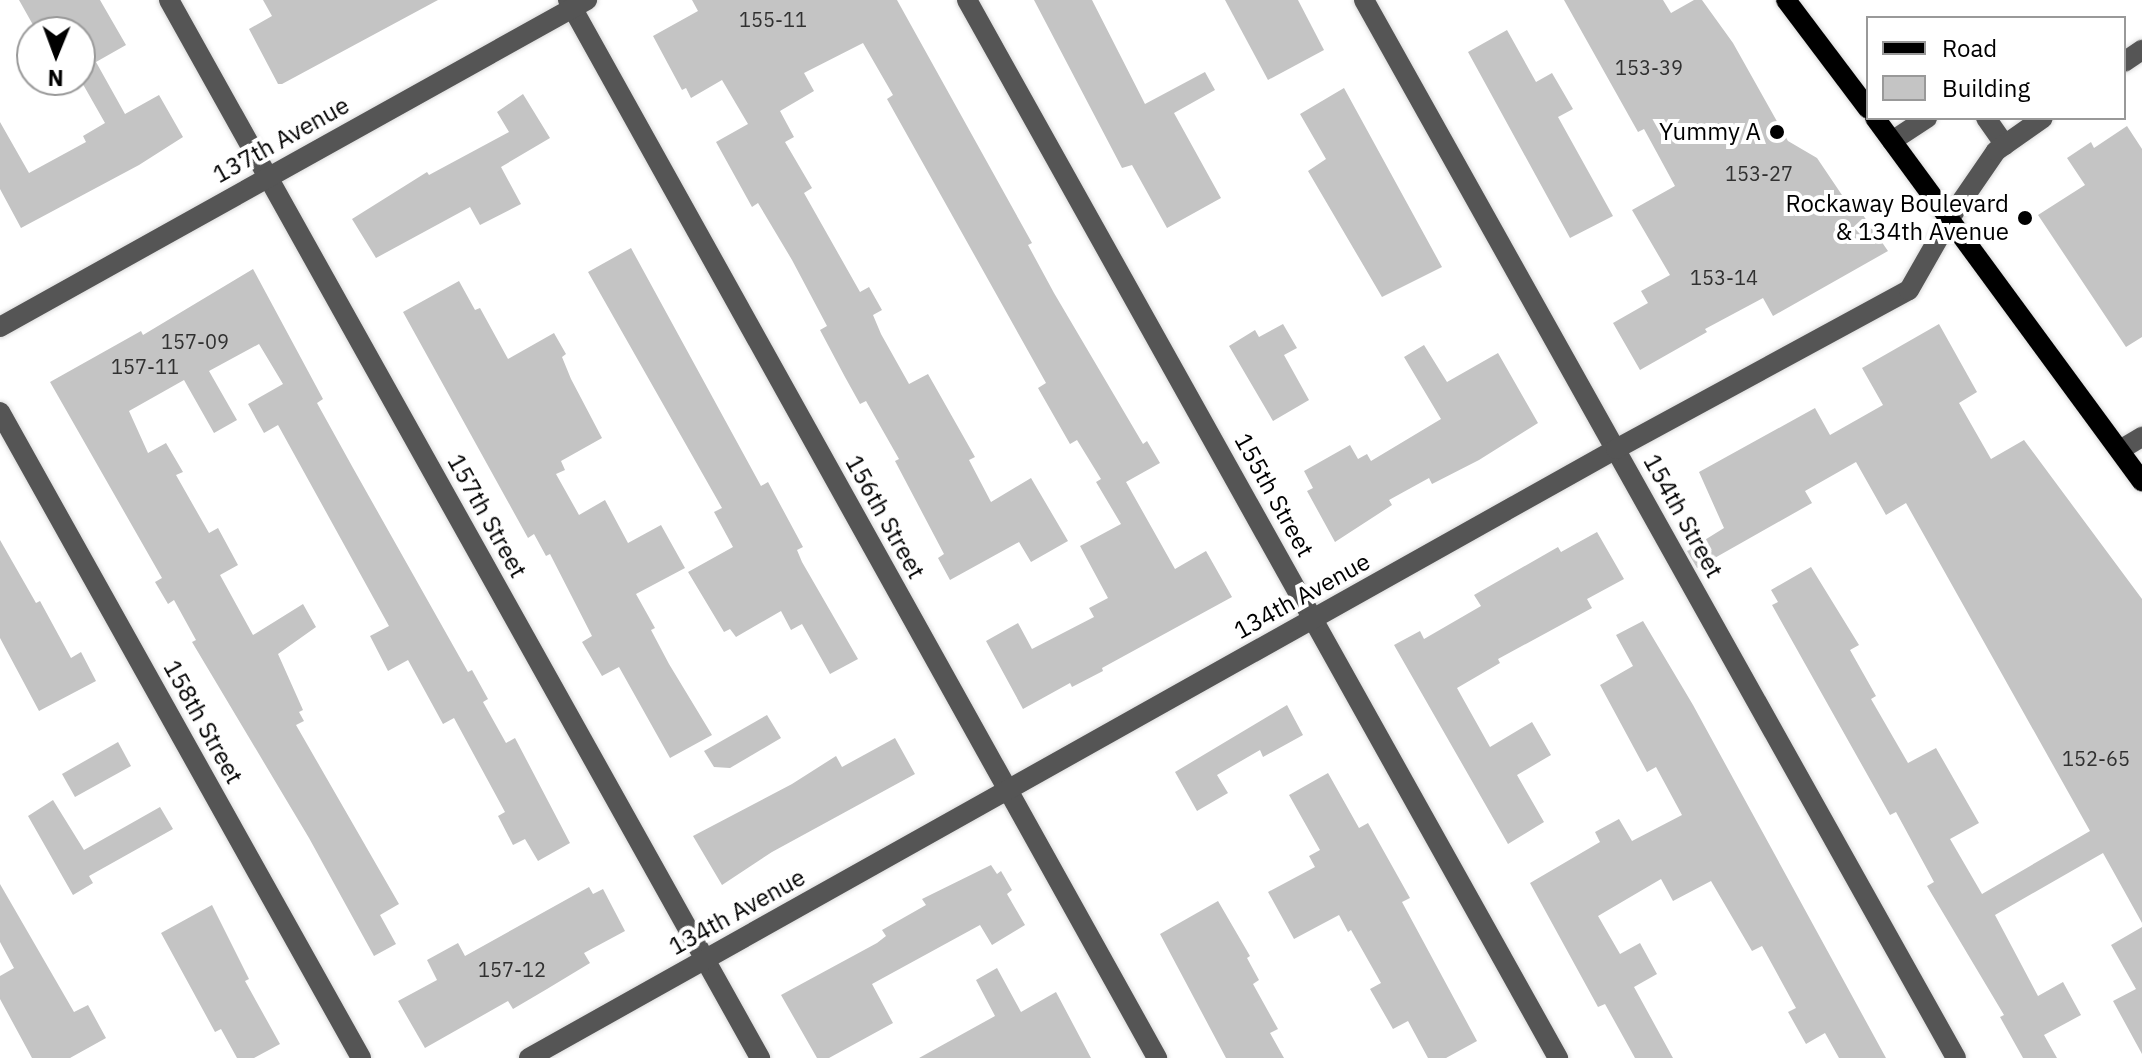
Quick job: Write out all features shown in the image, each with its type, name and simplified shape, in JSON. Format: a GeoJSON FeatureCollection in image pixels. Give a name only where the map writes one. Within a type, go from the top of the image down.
{"type":"FeatureCollection","features":[{"type":"Feature","properties":{"kind":"main road"},"geometry":{"type":"LineString","coordinates":[[1786,0],[1864,96]]}},
{"type":"Feature","properties":{"kind":"main road"},"geometry":{"type":"LineString","coordinates":[[1876,120],[2142,481]]}},
{"type":"Feature","properties":{"kind":"street","name":"157th Street"},"geometry":{"type":"LineString","coordinates":[[169,0],[760,1058]]}},
{"type":"Feature","properties":{"kind":"street","name":"155th Street"},"geometry":{"type":"LineString","coordinates":[[967,0],[1558,1058]]}},
{"type":"Feature","properties":{"kind":"street","name":"154th Street"},"geometry":{"type":"LineString","coordinates":[[1364,0],[1956,1058]]}},
{"type":"Feature","properties":{"kind":"street","name":"137th Avenue"},"geometry":{"type":"LineString","coordinates":[[0,327],[576,3]]}},
{"type":"Feature","properties":{"kind":"street","name":"156th Street"},"geometry":{"type":"LineString","coordinates":[[576,3],[1157,1058]]}},
{"type":"Feature","properties":{"kind":"street"},"geometry":{"type":"LineString","coordinates":[[1892,141],[1924,120]]}},
{"type":"Feature","properties":{"kind":"street"},"geometry":{"type":"LineString","coordinates":[[1987,120],[2005,145]]}},
{"type":"Feature","properties":{"kind":"street","name":"134th Avenue"},"geometry":{"type":"LineString","coordinates":[[529,1058],[1616,449],[1909,290],[1950,218],[1996,151],[2040,120]]}},
{"type":"Feature","properties":{"kind":"street","name":"158th Street"},"geometry":{"type":"LineString","coordinates":[[0,412],[361,1058]]}},
{"type":"Feature","properties":{"kind":"street"},"geometry":{"type":"LineString","coordinates":[[2120,450],[2142,437]]}},
{"type":"Feature","properties":{"kind":"building"},"geometry":{"type":"Polygon","coordinates":[[[19,0],[100,0],[126,45],[96,62],[96,16],[28,16],[19,0]]]}},
{"type":"Feature","properties":{"kind":"building"},"geometry":{"type":"Polygon","coordinates":[[[263,0],[438,0],[278,84],[249,29],[272,16],[263,0]]]}},
{"type":"Feature","properties":{"kind":"building"},"geometry":{"type":"Polygon","coordinates":[[[692,0],[897,0],[1032,243],[1028,245],[1054,293],[1143,444],[1147,441],[1160,463],[1126,482],[1175,569],[1206,551],[1232,597],[1102,668],[1103,671],[1072,687],[1070,683],[1023,709],[986,641],[1018,623],[1032,649],[1094,617],[1089,608],[1108,598],[1080,546],[1121,524],[1096,482],[1101,479],[1077,440],[1070,444],[1038,388],[1046,383],[887,99],[893,95],[863,43],[804,73],[814,91],[780,111],[794,137],[785,142],[812,188],[804,193],[860,292],[869,287],[882,310],[873,315],[909,384],[928,374],[975,457],[969,460],[991,502],[1031,478],[1068,541],[1031,562],[1019,542],[950,580],[938,558],[944,554],[895,461],[899,459],[866,401],[860,404],[845,377],[820,330],[827,326],[792,260],[758,203],[752,207],[716,142],[748,124],[722,80],[691,98],[686,88],[682,90],[653,36],[698,11],[692,0]]]}},
{"type":"Feature","properties":{"kind":"building"},"geometry":{"type":"Polygon","coordinates":[[[1034,0],[1092,0],[1145,104],[1205,72],[1215,90],[1174,113],[1221,198],[1167,228],[1132,165],[1122,168],[1034,0]]]}},
{"type":"Feature","properties":{"kind":"building"},"geometry":{"type":"Polygon","coordinates":[[[1225,0],[1298,0],[1324,50],[1268,80],[1225,0]]]}},
{"type":"Feature","properties":{"kind":"building"},"geometry":{"type":"Polygon","coordinates":[[[1564,0],[1663,0],[1671,13],[1694,0],[1702,0],[1733,43],[1788,141],[1817,158],[1844,198],[1849,195],[1888,251],[1773,316],[1763,298],[1705,329],[1707,332],[1640,370],[1613,323],[1648,303],[1641,291],[1670,275],[1632,210],[1675,186],[1644,129],[1638,132],[1564,0]]]}},
{"type":"Feature","properties":{"kind":"building"},"geometry":{"type":"Polygon","coordinates":[[[1507,30],[1536,82],[1552,73],[1573,109],[1558,117],[1613,216],[1570,238],[1468,52],[1507,30]]]}},
{"type":"Feature","properties":{"kind":"building"},"geometry":{"type":"Polygon","coordinates":[[[96,62],[125,114],[159,95],[183,137],[139,165],[21,228],[0,189],[0,122],[29,173],[86,142],[83,136],[105,123],[90,96],[96,96],[96,62]]]}},
{"type":"Feature","properties":{"kind":"building"},"geometry":{"type":"Polygon","coordinates":[[[1344,88],[1442,267],[1382,297],[1308,171],[1326,159],[1300,114],[1344,88]]]}},
{"type":"Feature","properties":{"kind":"building"},"geometry":{"type":"Polygon","coordinates":[[[523,94],[550,138],[501,167],[521,204],[480,225],[470,207],[376,258],[352,219],[427,172],[429,175],[509,132],[497,112],[523,94]]]}},
{"type":"Feature","properties":{"kind":"building"},"geometry":{"type":"Polygon","coordinates":[[[2127,126],[2142,149],[2142,337],[2126,347],[2038,215],[2085,185],[2067,158],[2091,142],[2094,148],[2127,126]]]}},
{"type":"Feature","properties":{"kind":"building"},"geometry":{"type":"Polygon","coordinates":[[[631,248],[761,486],[768,482],[803,547],[797,550],[802,562],[858,659],[830,674],[802,624],[791,630],[781,611],[736,637],[730,629],[724,632],[688,572],[733,547],[714,512],[722,508],[588,272],[631,248]]]}},
{"type":"Feature","properties":{"kind":"building"},"geometry":{"type":"Polygon","coordinates":[[[253,269],[323,399],[317,403],[468,672],[472,670],[488,699],[483,702],[506,743],[515,738],[570,843],[538,861],[525,839],[513,845],[498,816],[505,812],[454,718],[443,724],[408,660],[388,671],[370,636],[389,626],[278,425],[264,433],[248,404],[283,384],[259,344],[209,371],[237,420],[214,433],[184,380],[129,411],[148,453],[166,443],[183,472],[176,475],[209,533],[218,528],[238,565],[220,575],[253,635],[303,604],[316,627],[278,654],[303,710],[299,712],[304,721],[296,725],[399,904],[380,915],[396,944],[374,956],[309,838],[192,642],[196,640],[174,600],[168,604],[155,582],[162,578],[50,382],[141,331],[143,335],[253,269]]]}},
{"type":"Feature","properties":{"kind":"building"},"geometry":{"type":"Polygon","coordinates":[[[459,281],[475,310],[480,308],[508,359],[554,333],[566,354],[562,357],[571,379],[602,438],[561,461],[565,470],[556,474],[579,515],[605,500],[628,543],[661,525],[685,568],[636,594],[655,628],[651,630],[669,664],[712,735],[670,758],[619,667],[602,676],[582,642],[592,636],[550,554],[546,556],[534,534],[528,538],[403,312],[459,281]]]}},
{"type":"Feature","properties":{"kind":"building"},"geometry":{"type":"Polygon","coordinates":[[[1283,324],[1297,348],[1284,355],[1309,400],[1273,421],[1229,346],[1255,330],[1259,337],[1283,324]]]}},
{"type":"Feature","properties":{"kind":"building"},"geometry":{"type":"Polygon","coordinates":[[[1939,324],[1977,392],[1959,403],[1991,459],[2024,440],[2142,599],[2142,923],[2103,853],[1995,915],[2038,996],[2063,982],[2081,1015],[2044,1035],[2057,1058],[2023,1058],[2000,1017],[2004,1015],[1927,886],[1934,882],[1896,812],[1890,815],[1772,605],[1778,602],[1771,590],[1811,567],[1859,645],[1850,650],[1876,696],[1871,699],[1908,763],[1936,748],[1979,823],[1950,839],[1982,894],[2090,831],[1906,503],[1886,515],[1856,462],[1805,491],[1812,503],[1697,568],[1687,551],[1724,528],[1699,472],[1815,408],[1830,435],[1883,405],[1862,368],[1939,324]]]}},
{"type":"Feature","properties":{"kind":"building"},"geometry":{"type":"Polygon","coordinates":[[[1424,345],[1447,382],[1498,353],[1538,423],[1479,460],[1432,484],[1429,478],[1389,500],[1392,505],[1335,542],[1307,491],[1313,488],[1304,471],[1350,445],[1358,459],[1367,454],[1371,461],[1441,419],[1404,357],[1424,345]]]}},
{"type":"Feature","properties":{"kind":"building"},"geometry":{"type":"Polygon","coordinates":[[[1597,532],[1624,579],[1587,599],[1592,608],[1498,659],[1500,663],[1457,688],[1490,747],[1532,722],[1551,755],[1517,775],[1544,822],[1508,844],[1394,645],[1420,631],[1424,639],[1481,606],[1474,595],[1558,547],[1561,552],[1597,532]]]}},
{"type":"Feature","properties":{"kind":"building"},"geometry":{"type":"Polygon","coordinates":[[[0,540],[36,603],[40,601],[71,658],[81,652],[96,681],[39,711],[0,638],[0,540]]]}},
{"type":"Feature","properties":{"kind":"building"},"geometry":{"type":"Polygon","coordinates":[[[1643,621],[1693,705],[1886,1058],[1839,1058],[1825,1033],[1806,1044],[1788,1012],[1796,1008],[1762,946],[1752,951],[1711,881],[1673,901],[1661,879],[1598,916],[1620,954],[1640,943],[1657,974],[1634,987],[1673,1058],[1635,1058],[1605,1004],[1598,1007],[1530,883],[1600,842],[1595,832],[1619,819],[1632,841],[1682,815],[1656,767],[1647,772],[1600,685],[1633,666],[1616,635],[1643,621]]]}},
{"type":"Feature","properties":{"kind":"building"},"geometry":{"type":"Polygon","coordinates":[[[1287,705],[1303,735],[1263,757],[1260,750],[1217,775],[1228,793],[1197,811],[1175,772],[1287,705]]]}},
{"type":"Feature","properties":{"kind":"building"},"geometry":{"type":"Polygon","coordinates":[[[767,715],[781,738],[730,768],[714,767],[704,751],[767,715]]]}},
{"type":"Feature","properties":{"kind":"building"},"geometry":{"type":"Polygon","coordinates":[[[895,738],[915,774],[772,852],[722,885],[693,836],[792,784],[836,756],[842,767],[895,738]]]}},
{"type":"Feature","properties":{"kind":"building"},"geometry":{"type":"Polygon","coordinates":[[[118,742],[131,766],[75,797],[62,774],[118,742]]]}},
{"type":"Feature","properties":{"kind":"building"},"geometry":{"type":"Polygon","coordinates":[[[1328,773],[1359,828],[1368,823],[1410,898],[1402,902],[1477,1041],[1446,1058],[1428,1058],[1408,1021],[1393,1029],[1370,989],[1381,983],[1339,915],[1294,939],[1268,892],[1315,867],[1309,856],[1320,850],[1289,795],[1328,773]]]}},
{"type":"Feature","properties":{"kind":"building"},"geometry":{"type":"Polygon","coordinates":[[[53,800],[84,850],[160,807],[173,829],[89,876],[93,883],[73,895],[28,816],[53,800]]]}},
{"type":"Feature","properties":{"kind":"building"},"geometry":{"type":"Polygon","coordinates":[[[991,865],[997,874],[1001,871],[1012,890],[1007,894],[1025,925],[992,945],[980,925],[872,984],[893,1023],[829,1058],[817,1058],[781,995],[877,943],[886,936],[882,930],[926,905],[922,899],[991,865]]]}},
{"type":"Feature","properties":{"kind":"building"},"geometry":{"type":"Polygon","coordinates":[[[0,884],[74,1012],[88,1005],[106,1038],[70,1058],[32,1058],[0,999],[0,976],[14,968],[0,942],[0,884]]]}},
{"type":"Feature","properties":{"kind":"building"},"geometry":{"type":"Polygon","coordinates":[[[589,887],[593,894],[603,889],[625,931],[584,953],[590,963],[513,1009],[508,1001],[425,1048],[398,1001],[437,980],[427,960],[458,943],[465,956],[589,887]]]}},
{"type":"Feature","properties":{"kind":"building"},"geometry":{"type":"Polygon","coordinates":[[[1218,901],[1250,956],[1247,958],[1259,980],[1253,984],[1278,1029],[1270,1033],[1284,1058],[1226,1058],[1160,934],[1218,901]]]}},
{"type":"Feature","properties":{"kind":"building"},"geometry":{"type":"Polygon","coordinates":[[[212,905],[249,979],[245,981],[280,1044],[254,1058],[237,1058],[221,1029],[215,1032],[161,933],[212,905]]]}},
{"type":"Feature","properties":{"kind":"building"},"geometry":{"type":"Polygon","coordinates":[[[2142,927],[2142,1054],[2113,1001],[2136,989],[2111,945],[2142,927]]]}},
{"type":"Feature","properties":{"kind":"building"},"geometry":{"type":"Polygon","coordinates":[[[997,968],[1021,1012],[1056,992],[1091,1058],[919,1058],[995,1016],[976,980],[997,968]]]}},
{"type":"Feature","properties":{"kind":"place","name":"Yummy A"},"geometry":{"type":"Point","coordinates":[1777,132]}},
{"type":"Feature","properties":{"kind":"place","name":"Rockaway Boulevard & 134th Avenue"},"geometry":{"type":"Point","coordinates":[2025,218]}}]}
